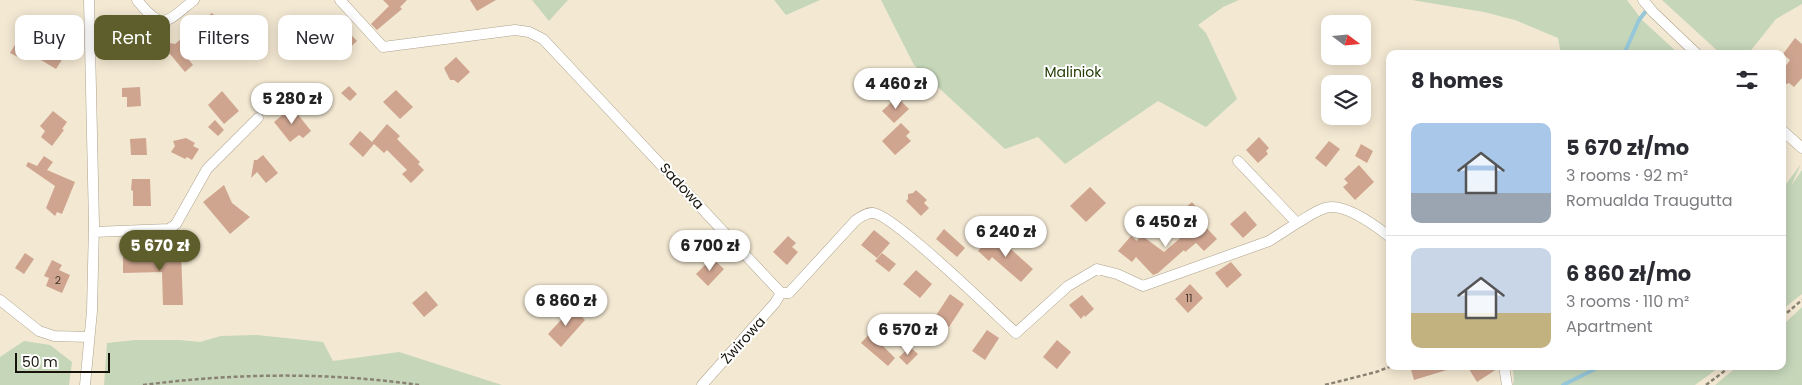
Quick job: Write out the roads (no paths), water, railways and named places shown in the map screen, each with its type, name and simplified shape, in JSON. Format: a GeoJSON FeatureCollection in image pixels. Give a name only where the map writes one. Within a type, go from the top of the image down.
{"type":"FeatureCollection","features":[{"type":"Feature","properties":{"kind":"street"},"geometry":{"type":"LineString","coordinates":[[85,385],[92,311],[94,232],[89,0]]}},
{"type":"Feature","properties":{"kind":"street"},"geometry":{"type":"LineString","coordinates":[[137,0],[150,16],[159,21],[170,19],[194,0]]}},
{"type":"Feature","properties":{"kind":"street","name":"Sadowa"},"geometry":{"type":"LineString","coordinates":[[340,0],[383,46],[515,30],[529,32],[543,39],[781,293]]}},
{"type":"Feature","properties":{"kind":"street"},"geometry":{"type":"LineString","coordinates":[[1642,0],[1694,50]]}},
{"type":"Feature","properties":{"kind":"street"},"geometry":{"type":"LineString","coordinates":[[94,232],[169,229],[176,224],[207,169],[258,118]]}},
{"type":"Feature","properties":{"kind":"street"},"geometry":{"type":"LineString","coordinates":[[1786,134],[1802,148]]}},
{"type":"Feature","properties":{"kind":"street"},"geometry":{"type":"LineString","coordinates":[[1238,161],[1296,223]]}},
{"type":"Feature","properties":{"kind":"street"},"geometry":{"type":"LineString","coordinates":[[781,293],[790,293],[856,220],[866,214],[873,213],[882,216],[922,247],[1016,333],[1068,286],[1097,269],[1117,274],[1143,286],[1269,241],[1296,223],[1320,210],[1331,207],[1345,210],[1373,224],[1386,234]]}},
{"type":"Feature","properties":{"kind":"street","name":"Żwirowa"},"geometry":{"type":"LineString","coordinates":[[702,385],[775,304],[781,293]]}},
{"type":"Feature","properties":{"kind":"street"},"geometry":{"type":"LineString","coordinates":[[0,300],[39,331],[54,336],[89,337]]}},
{"type":"Feature","properties":{"kind":"street"},"geometry":{"type":"LineString","coordinates":[[1504,370],[1506,385]]}},
{"type":"Feature","properties":{"kind":"waterway"},"geometry":{"type":"LineString","coordinates":[[1626,50],[1639,20],[1646,11]]}},
{"type":"Feature","properties":{"kind":"waterway"},"geometry":{"type":"LineString","coordinates":[[1563,385],[1593,370]]}},
{"type":"Feature","properties":{"kind":"park label","name":"Maliniok"},"geometry":{"type":"Point","coordinates":[1073,72]}}]}
